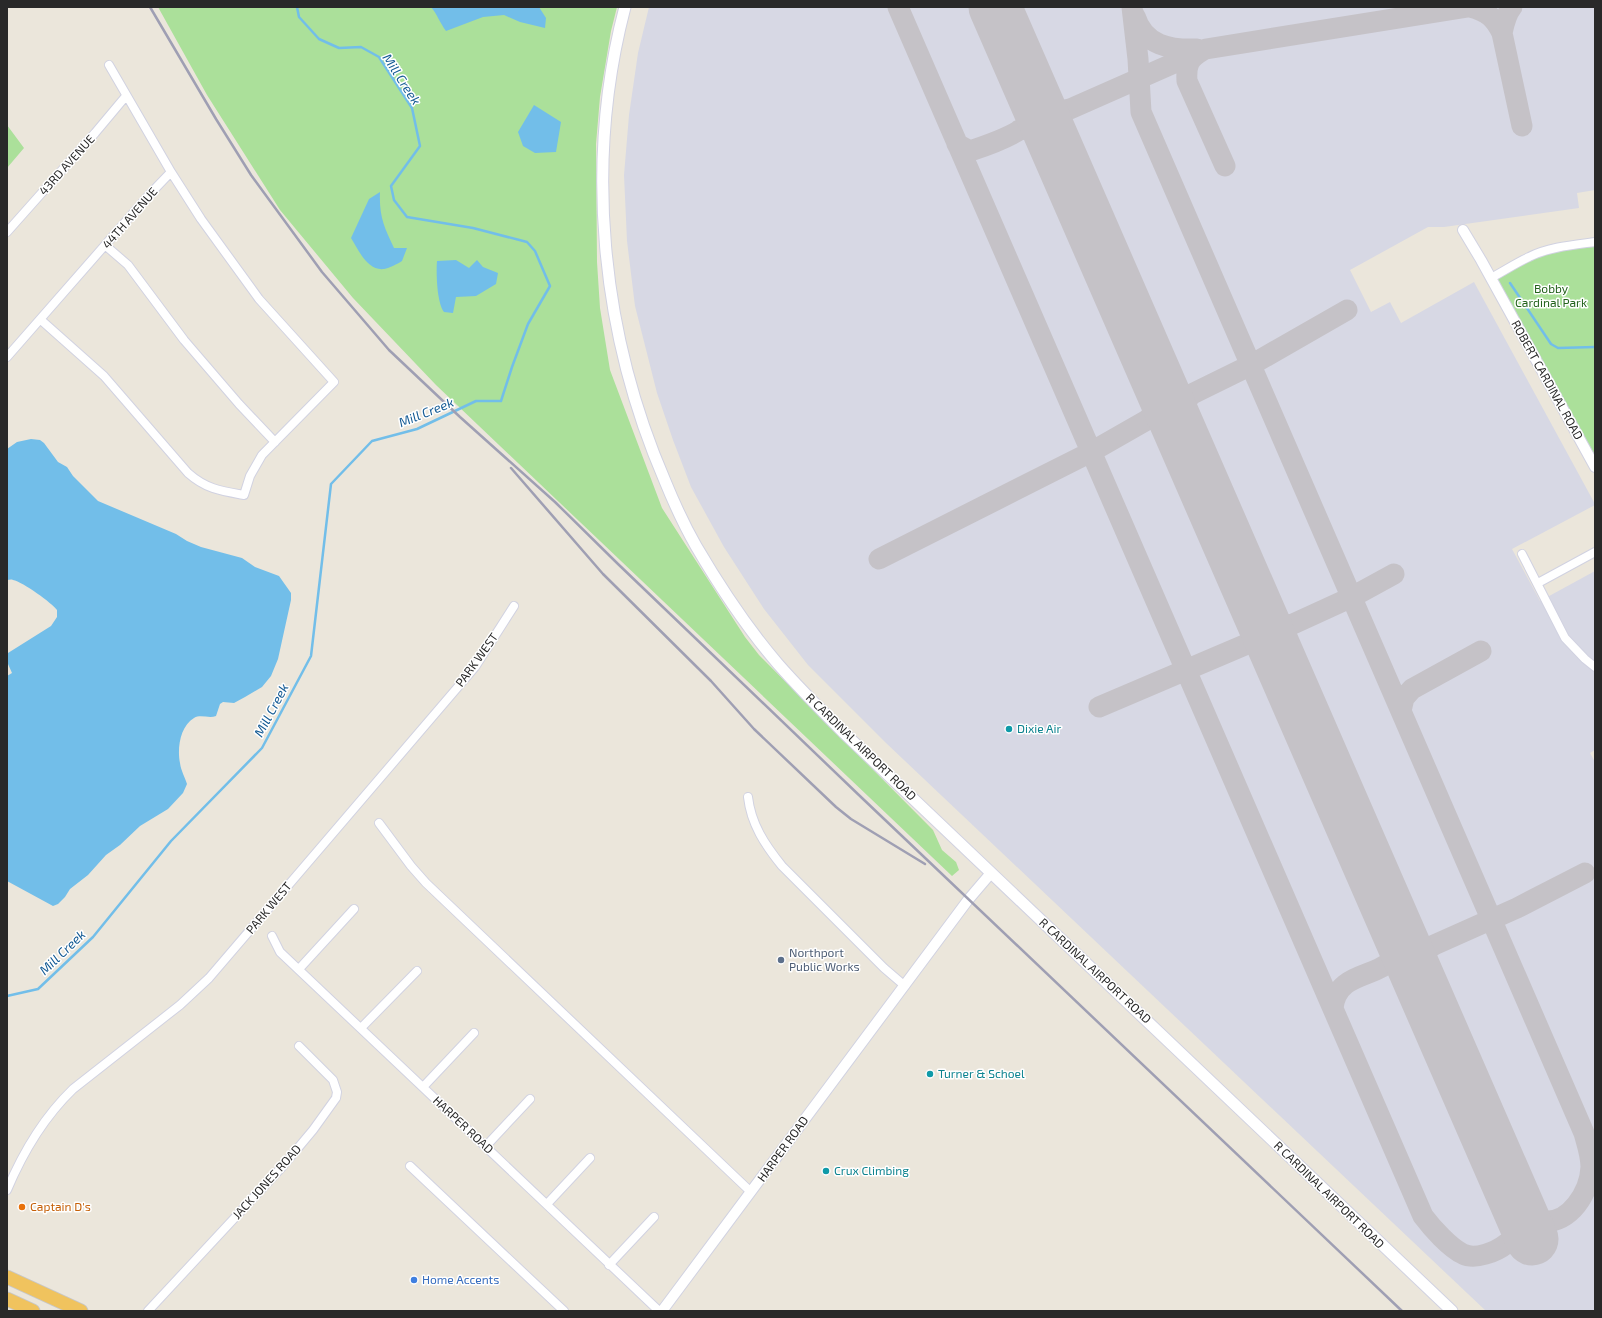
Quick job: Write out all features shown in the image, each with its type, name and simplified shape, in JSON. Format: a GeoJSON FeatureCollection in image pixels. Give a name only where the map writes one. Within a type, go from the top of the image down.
{"type":"FeatureCollection","features":[{"type":"Feature","properties":{"kind":"highway"},"geometry":{"type":"LineString","coordinates":[[7,1277],[81,1311]]}},
{"type":"Feature","properties":{"kind":"highway"},"geometry":{"type":"LineString","coordinates":[[7,1299],[33,1311]]}},
{"type":"Feature","properties":{"kind":"main road","name":"R CARDINAL AIRPORT ROAD"},"geometry":{"type":"LineString","coordinates":[[625,7],[614,61],[606,123],[603,172],[607,268],[625,364],[638,410],[654,456],[698,550],[720,586],[747,625],[778,663],[810,699],[844,733],[1452,1311]]}},
{"type":"Feature","properties":{"kind":"street"},"geometry":{"type":"LineString","coordinates":[[41,320],[104,376],[188,473],[199,483],[222,492],[244,495],[255,464],[262,455],[334,382],[259,299],[201,219],[171,172],[109,65]]}},
{"type":"Feature","properties":{"kind":"street","name":"43RD AVENUE"},"geometry":{"type":"LineString","coordinates":[[7,232],[126,96]]}},
{"type":"Feature","properties":{"kind":"street","name":"44TH AVENUE"},"geometry":{"type":"LineString","coordinates":[[7,357],[106,246],[148,196],[171,172]]}},
{"type":"Feature","properties":{"kind":"street","name":"ROBERT CARDINAL ROAD"},"geometry":{"type":"LineString","coordinates":[[1463,230],[1492,278],[1595,467]]}},
{"type":"Feature","properties":{"kind":"street"},"geometry":{"type":"LineString","coordinates":[[1492,278],[1530,257],[1544,252],[1558,248],[1595,242]]}},
{"type":"Feature","properties":{"kind":"street"},"geometry":{"type":"LineString","coordinates":[[106,246],[128,265],[184,340],[239,404],[275,442]]}},
{"type":"Feature","properties":{"kind":"street"},"geometry":{"type":"LineString","coordinates":[[1538,583],[1595,552]]}},
{"type":"Feature","properties":{"kind":"street"},"geometry":{"type":"LineString","coordinates":[[1522,554],[1566,638],[1584,659],[1595,667]]}},
{"type":"Feature","properties":{"kind":"street","name":"PARK WEST"},"geometry":{"type":"LineString","coordinates":[[7,1190],[35,1134],[59,1103],[79,1085],[180,1005],[209,978],[475,667],[514,606]]}},
{"type":"Feature","properties":{"kind":"street"},"geometry":{"type":"LineString","coordinates":[[748,797],[751,816],[769,851],[782,866],[884,968],[905,986]]}},
{"type":"Feature","properties":{"kind":"street"},"geometry":{"type":"LineString","coordinates":[[379,823],[411,866],[430,887],[476,929],[751,1192]]}},
{"type":"Feature","properties":{"kind":"street","name":"HARPER ROAD"},"geometry":{"type":"LineString","coordinates":[[662,1311],[968,900],[992,873]]}},
{"type":"Feature","properties":{"kind":"street"},"geometry":{"type":"LineString","coordinates":[[299,969],[354,909]]}},
{"type":"Feature","properties":{"kind":"street","name":"HARPER ROAD"},"geometry":{"type":"LineString","coordinates":[[272,936],[280,952],[659,1311]]}},
{"type":"Feature","properties":{"kind":"street"},"geometry":{"type":"LineString","coordinates":[[361,1028],[417,970]]}},
{"type":"Feature","properties":{"kind":"street"},"geometry":{"type":"LineString","coordinates":[[423,1087],[474,1033]]}},
{"type":"Feature","properties":{"kind":"street","name":"JACK JONES ROAD"},"geometry":{"type":"LineString","coordinates":[[148,1311],[282,1167],[313,1130],[336,1098],[337,1092],[333,1080],[299,1046]]}},
{"type":"Feature","properties":{"kind":"street"},"geometry":{"type":"LineString","coordinates":[[486,1146],[530,1099]]}},
{"type":"Feature","properties":{"kind":"street"},"geometry":{"type":"LineString","coordinates":[[547,1204],[590,1158]]}},
{"type":"Feature","properties":{"kind":"street"},"geometry":{"type":"LineString","coordinates":[[410,1166],[564,1311]]}},
{"type":"Feature","properties":{"kind":"street"},"geometry":{"type":"LineString","coordinates":[[609,1265],[654,1217]]}},
{"type":"Feature","properties":{"kind":"shaded area"},"geometry":{"type":"Polygon","coordinates":[[[649,7],[1595,7],[1595,190],[1577,193],[1579,208],[1444,227],[1428,227],[1350,270],[1371,312],[1390,302],[1401,323],[1474,282],[1595,504],[1512,549],[1540,601],[1595,571],[1595,750],[1590,753],[1595,762],[1595,1311],[1486,1311],[886,743],[808,665],[764,609],[724,547],[691,487],[657,393],[635,306],[627,241],[624,175],[629,115],[638,53],[649,7]]]}},
{"type":"Feature","properties":{"kind":"green space"},"geometry":{"type":"Polygon","coordinates":[[[158,7],[617,7],[611,31],[600,97],[596,144],[597,262],[600,308],[610,370],[662,508],[745,637],[759,655],[933,830],[942,850],[956,862],[959,870],[952,876],[436,385],[353,298],[280,210],[207,95],[158,7]]]}},
{"type":"Feature","properties":{"kind":"green space"},"geometry":{"type":"Polygon","coordinates":[[[7,125],[24,148],[7,168],[7,125]]]}},
{"type":"Feature","properties":{"kind":"green space","name":"Bobby Cardinal Park"},"geometry":{"type":"Polygon","coordinates":[[[1595,242],[1595,467],[1491,278],[1530,257],[1595,242]]]}},
{"type":"Feature","properties":{"kind":"water"},"geometry":{"type":"Polygon","coordinates":[[[431,7],[539,7],[546,18],[545,28],[520,22],[504,15],[483,17],[446,31],[431,7]]]}},
{"type":"Feature","properties":{"kind":"water"},"geometry":{"type":"Polygon","coordinates":[[[534,105],[561,122],[556,152],[535,153],[523,146],[518,132],[534,105]]]}},
{"type":"Feature","properties":{"kind":"water"},"geometry":{"type":"Polygon","coordinates":[[[380,192],[380,208],[387,234],[394,248],[407,248],[402,261],[384,269],[378,269],[368,263],[351,238],[369,199],[380,192]]]}},
{"type":"Feature","properties":{"kind":"water"},"geometry":{"type":"Polygon","coordinates":[[[456,260],[469,268],[477,260],[483,267],[498,273],[496,284],[476,296],[456,297],[453,313],[444,312],[438,295],[437,261],[456,260]]]}},
{"type":"Feature","properties":{"kind":"water"},"geometry":{"type":"Polygon","coordinates":[[[31,439],[40,440],[44,443],[58,462],[67,467],[73,476],[98,501],[176,534],[201,547],[242,558],[255,567],[279,576],[291,593],[291,600],[278,659],[271,676],[262,687],[245,697],[234,703],[223,702],[220,704],[216,716],[197,717],[185,726],[179,745],[179,757],[187,784],[183,793],[168,809],[140,826],[120,845],[106,855],[88,875],[70,889],[58,904],[53,906],[7,881],[7,676],[12,673],[8,664],[8,653],[51,626],[57,617],[57,610],[44,598],[18,582],[7,580],[7,449],[17,442],[31,439]]]}},
{"type":"Feature","properties":{"kind":"waterway","name":"Mill Creek"},"geometry":{"type":"LineString","coordinates":[[7,996],[38,989],[93,937],[171,841],[262,748],[311,656],[331,484],[372,441],[417,429],[476,401],[501,401],[528,324],[550,286],[535,251],[527,242],[473,228],[407,217],[394,200],[391,186],[420,146],[412,108],[379,57],[361,47],[339,48],[319,39],[299,17],[297,7]]}},
{"type":"Feature","properties":{"kind":"waterway"},"geometry":{"type":"LineString","coordinates":[[1510,283],[1551,344],[1558,348],[1595,347]]}},
{"type":"Feature","properties":{"kind":"taxiway"},"geometry":{"type":"LineString","coordinates":[[898,7],[1423,1216],[1431,1226],[1458,1251],[1468,1256],[1479,1256],[1502,1247],[1512,1239],[1518,1227],[1520,1211],[1536,1220],[1542,1221],[1552,1221],[1561,1218],[1570,1212],[1577,1204],[1587,1186],[1591,1167],[1590,1154],[1584,1133],[1141,112],[1138,59],[1132,7]]}},
{"type":"Feature","properties":{"kind":"taxiway"},"geometry":{"type":"LineString","coordinates":[[1035,100],[1047,109],[1055,111],[1070,109],[1206,49],[1468,7]]}},
{"type":"Feature","properties":{"kind":"taxiway"},"geometry":{"type":"LineString","coordinates":[[1470,7],[1490,16],[1502,33],[1522,126]]}},
{"type":"Feature","properties":{"kind":"taxiway"},"geometry":{"type":"LineString","coordinates":[[1502,33],[1504,23],[1512,7]]}},
{"type":"Feature","properties":{"kind":"taxiway"},"geometry":{"type":"LineString","coordinates":[[1135,16],[1139,26],[1152,40],[1168,47],[1197,49]]}},
{"type":"Feature","properties":{"kind":"taxiway"},"geometry":{"type":"LineString","coordinates":[[1202,51],[1189,63],[1187,81],[1225,166]]}},
{"type":"Feature","properties":{"kind":"taxiway"},"geometry":{"type":"LineString","coordinates":[[957,144],[968,150],[973,150],[1014,133],[1029,123],[1033,118],[1036,109],[1035,100]]}},
{"type":"Feature","properties":{"kind":"taxiway"},"geometry":{"type":"LineString","coordinates":[[1019,130],[1031,129],[1040,131],[1044,133],[1055,145]]}},
{"type":"Feature","properties":{"kind":"taxiway"},"geometry":{"type":"LineString","coordinates":[[1181,434],[1179,422],[1181,408],[1192,394],[1251,365],[1347,310]]}},
{"type":"Feature","properties":{"kind":"taxiway"},"geometry":{"type":"LineString","coordinates":[[879,559],[1091,452],[1147,420],[1155,412],[1159,404],[1159,384]]}},
{"type":"Feature","properties":{"kind":"taxiway"},"geometry":{"type":"LineString","coordinates":[[1258,611],[1266,619],[1273,623],[1282,625],[1293,624],[1352,597],[1394,574]]}},
{"type":"Feature","properties":{"kind":"taxiway"},"geometry":{"type":"LineString","coordinates":[[1099,707],[1247,644],[1263,647],[1277,655]]}},
{"type":"Feature","properties":{"kind":"taxiway"},"geometry":{"type":"LineString","coordinates":[[1401,711],[1404,698],[1412,689],[1481,651]]}},
{"type":"Feature","properties":{"kind":"taxiway"},"geometry":{"type":"LineString","coordinates":[[1418,978],[1420,958],[1429,948],[1517,908],[1585,873]]}},
{"type":"Feature","properties":{"kind":"taxiway"},"geometry":{"type":"LineString","coordinates":[[1333,1008],[1337,993],[1346,984],[1381,968],[1391,961],[1397,950],[1399,934]]}},
{"type":"Feature","properties":{"kind":"runway"},"geometry":{"type":"LineString","coordinates":[[995,7],[1532,1239]]}},
{"type":"Feature","properties":{"kind":"railway"},"geometry":{"type":"LineString","coordinates":[[150,7],[251,175],[322,272],[389,350],[460,417],[555,502],[862,798],[1402,1311]]}},
{"type":"Feature","properties":{"kind":"railway"},"geometry":{"type":"LineString","coordinates":[[511,468],[603,574],[711,681],[754,729],[836,807],[851,819],[925,864]]}},
{"type":"Feature","properties":{"kind":"place","name":"Dixie Air"},"geometry":{"type":"Point","coordinates":[1009,729]}},
{"type":"Feature","properties":{"kind":"place","name":"Northport Public Works"},"geometry":{"type":"Point","coordinates":[781,960]}},
{"type":"Feature","properties":{"kind":"place","name":"Turner & Schoel"},"geometry":{"type":"Point","coordinates":[930,1074]}},
{"type":"Feature","properties":{"kind":"place","name":"Crux Climbing"},"geometry":{"type":"Point","coordinates":[826,1171]}},
{"type":"Feature","properties":{"kind":"place","name":"Captain D's"},"geometry":{"type":"Point","coordinates":[22,1207]}},
{"type":"Feature","properties":{"kind":"place","name":"Home Accents"},"geometry":{"type":"Point","coordinates":[414,1280]}}]}
